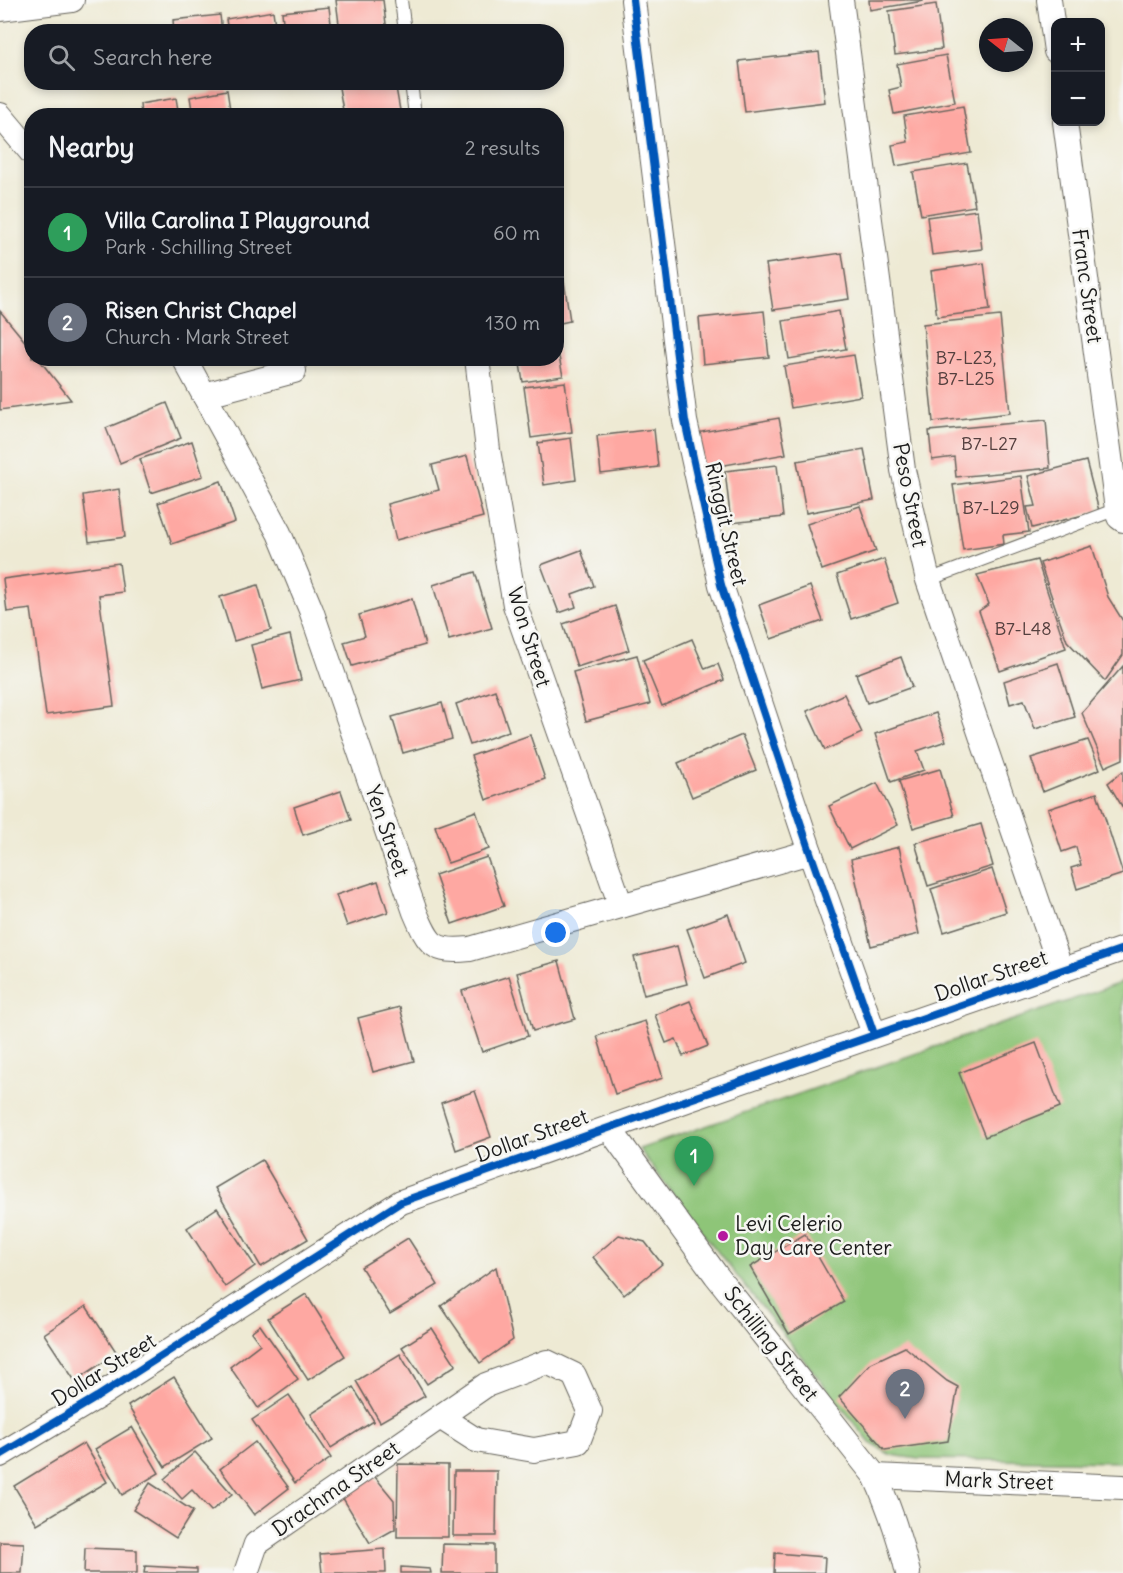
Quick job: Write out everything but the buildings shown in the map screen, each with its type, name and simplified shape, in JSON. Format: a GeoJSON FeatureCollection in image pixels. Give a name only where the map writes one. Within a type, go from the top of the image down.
{"type":"FeatureCollection","features":[{"type":"Feature","properties":{"kind":"street"},"geometry":{"type":"LineString","coordinates":[[0,9],[72,0]]}},
{"type":"Feature","properties":{"kind":"street","name":"Ringgit Street"},"geometry":{"type":"LineString","coordinates":[[633,0],[685,421],[720,585],[874,1034]]}},
{"type":"Feature","properties":{"kind":"street","name":"Peso Street"},"geometry":{"type":"LineString","coordinates":[[841,0],[903,470],[928,580],[1061,970]]}},
{"type":"Feature","properties":{"kind":"street"},"geometry":{"type":"LineString","coordinates":[[1048,0],[1051,19]]}},
{"type":"Feature","properties":{"kind":"street"},"geometry":{"type":"LineString","coordinates":[[0,115],[24,144]]}},
{"type":"Feature","properties":{"kind":"street","name":"Franc Street"},"geometry":{"type":"LineString","coordinates":[[1066,126],[1120,514]]}},
{"type":"Feature","properties":{"kind":"street","name":"Yen Street"},"geometry":{"type":"LineString","coordinates":[[188,366],[279,533],[311,610],[425,937],[437,947],[449,951],[470,949],[810,852]]}},
{"type":"Feature","properties":{"kind":"street","name":"Won Street"},"geometry":{"type":"LineString","coordinates":[[478,366],[488,450],[515,604],[621,906]]}},
{"type":"Feature","properties":{"kind":"street"},"geometry":{"type":"LineString","coordinates":[[204,395],[294,371]]}},
{"type":"Feature","properties":{"kind":"street","name":"Dollar Street"},"geometry":{"type":"LineString","coordinates":[[0,1455],[97,1396],[401,1202],[874,1034],[1123,949]]}},
{"type":"Feature","properties":{"kind":"street","name":"Schilling Street"},"geometry":{"type":"LineString","coordinates":[[609,1128],[717,1275],[875,1476],[888,1504],[902,1545],[908,1573]]}},
{"type":"Feature","properties":{"kind":"street","name":"Drachma Street"},"geometry":{"type":"LineString","coordinates":[[246,1573],[256,1544],[486,1385],[548,1362],[574,1375],[590,1411],[578,1442],[534,1450],[476,1440],[440,1417]]}},
{"type":"Feature","properties":{"kind":"street","name":"Mark Street"},"geometry":{"type":"LineString","coordinates":[[875,1476],[1123,1487]]}},
{"type":"Feature","properties":{"kind":"lane"},"geometry":{"type":"LineString","coordinates":[[401,0],[404,24]]}},
{"type":"Feature","properties":{"kind":"lane"},"geometry":{"type":"LineString","coordinates":[[412,90],[414,108]]}},
{"type":"Feature","properties":{"kind":"lane"},"geometry":{"type":"LineString","coordinates":[[928,580],[1120,514]]}},
{"type":"Feature","properties":{"kind":"green space"},"geometry":{"type":"Polygon","coordinates":[[[1123,982],[1123,1462],[918,1459],[891,1455],[870,1443],[694,1222],[639,1149],[1123,982]]]}},
{"type":"Feature","properties":{"kind":"cycle path"},"geometry":{"type":"LineString","coordinates":[[633,0],[685,421],[721,585],[810,852],[874,1034]]}},
{"type":"Feature","properties":{"kind":"cycle path"},"geometry":{"type":"LineString","coordinates":[[0,1455],[97,1397],[401,1202],[1123,949]]}},
{"type":"Feature","properties":{"kind":"place","name":"Villa Carolina I Playground"},"geometry":{"type":"Point","coordinates":[694,1186]}},
{"type":"Feature","properties":{"kind":"place","name":"Levi Celerio Day Care Center"},"geometry":{"type":"Point","coordinates":[723,1236]}},
{"type":"Feature","properties":{"kind":"place","name":"Risen Christ Chapel"},"geometry":{"type":"Point","coordinates":[905,1419]}}]}
